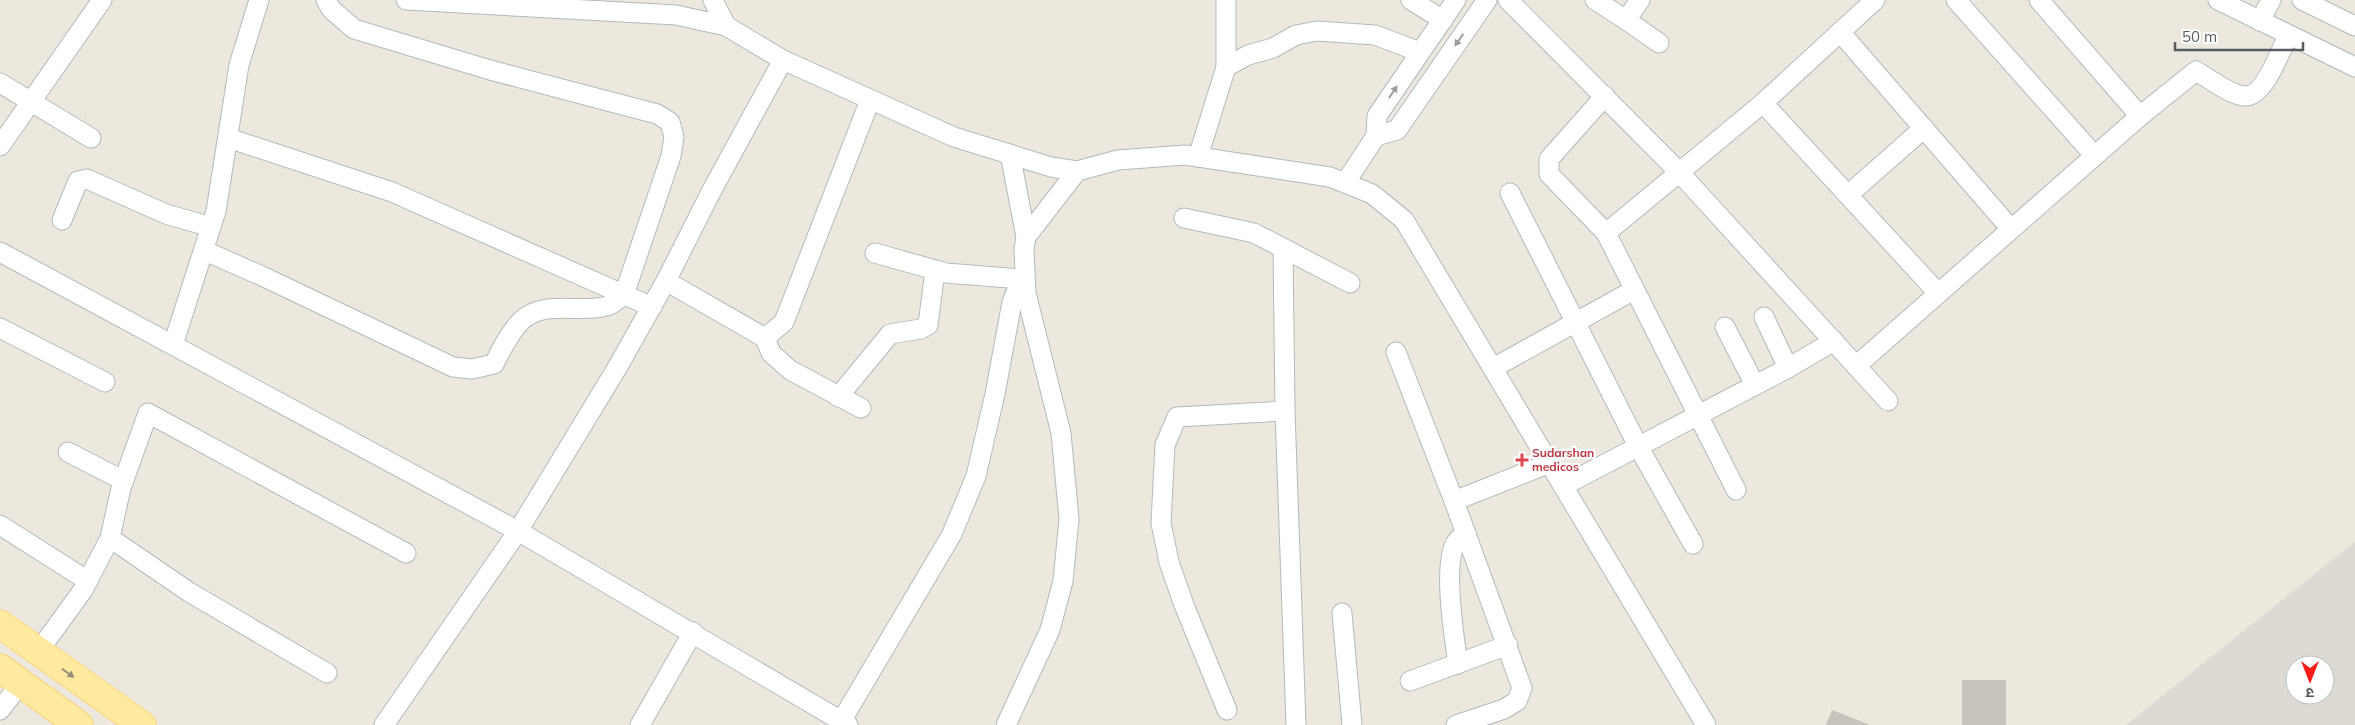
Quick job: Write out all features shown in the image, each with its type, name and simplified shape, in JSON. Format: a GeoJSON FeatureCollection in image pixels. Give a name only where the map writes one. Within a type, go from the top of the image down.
{"type":"FeatureCollection","features":[{"type":"Feature","properties":{"kind":"main road"},"geometry":{"type":"LineString","coordinates":[[0,624],[142,725]]}},
{"type":"Feature","properties":{"kind":"main road"},"geometry":{"type":"LineString","coordinates":[[10,675],[79,725]]}},
{"type":"Feature","properties":{"kind":"street"},"geometry":{"type":"LineString","coordinates":[[0,146],[102,0]]}},
{"type":"Feature","properties":{"kind":"street"},"geometry":{"type":"LineString","coordinates":[[173,345],[212,227],[239,65],[259,0]]}},
{"type":"Feature","properties":{"kind":"street"},"geometry":{"type":"LineString","coordinates":[[205,251],[262,276],[453,367],[472,369],[494,364],[521,321],[536,312],[555,308],[586,309],[609,305],[624,295],[671,156],[674,136],[670,122],[657,114],[490,70],[354,29],[331,9],[326,0]]}},
{"type":"Feature","properties":{"kind":"street"},"geometry":{"type":"LineString","coordinates":[[406,0],[676,14],[726,26],[783,60],[954,137],[1051,167],[1077,171],[1118,160],[1185,155],[1330,177],[1372,194],[1404,220],[1706,725]]}},
{"type":"Feature","properties":{"kind":"street"},"geometry":{"type":"LineString","coordinates":[[712,0],[726,26]]}},
{"type":"Feature","properties":{"kind":"street"},"geometry":{"type":"LineString","coordinates":[[1198,157],[1226,67],[1226,0]]}},
{"type":"Feature","properties":{"kind":"street"},"geometry":{"type":"LineString","coordinates":[[1410,0],[1443,20]]}},
{"type":"Feature","properties":{"kind":"street"},"geometry":{"type":"LineString","coordinates":[[1345,183],[1376,136],[1377,116],[1456,0]]}},
{"type":"Feature","properties":{"kind":"street"},"geometry":{"type":"LineString","coordinates":[[1376,136],[1397,130],[1487,0]]}},
{"type":"Feature","properties":{"kind":"street"},"geometry":{"type":"LineString","coordinates":[[1508,0],[1680,172],[1888,401]]}},
{"type":"Feature","properties":{"kind":"street"},"geometry":{"type":"LineString","coordinates":[[1595,0],[1659,43]]}},
{"type":"Feature","properties":{"kind":"street"},"geometry":{"type":"LineString","coordinates":[[1626,20],[1640,0]]}},
{"type":"Feature","properties":{"kind":"street"},"geometry":{"type":"LineString","coordinates":[[1606,233],[1763,103],[1875,0]]}},
{"type":"Feature","properties":{"kind":"street"},"geometry":{"type":"LineString","coordinates":[[1956,0],[2094,156]]}},
{"type":"Feature","properties":{"kind":"street"},"geometry":{"type":"LineString","coordinates":[[2039,0],[2140,116]]}},
{"type":"Feature","properties":{"kind":"street"},"geometry":{"type":"LineString","coordinates":[[2218,0],[2355,67]]}},
{"type":"Feature","properties":{"kind":"street"},"geometry":{"type":"LineString","coordinates":[[2260,21],[2270,0]]}},
{"type":"Feature","properties":{"kind":"street"},"geometry":{"type":"LineString","coordinates":[[2302,0],[2355,26]]}},
{"type":"Feature","properties":{"kind":"street"},"geometry":{"type":"LineString","coordinates":[[1226,67],[1248,55],[1273,48],[1296,35],[1317,31],[1375,35],[1420,52]]}},
{"type":"Feature","properties":{"kind":"street"},"geometry":{"type":"LineString","coordinates":[[1840,32],[2011,229]]}},
{"type":"Feature","properties":{"kind":"street"},"geometry":{"type":"LineString","coordinates":[[1856,366],[2140,116],[2196,71],[2234,92],[2245,96],[2253,94],[2261,88],[2288,35]]}},
{"type":"Feature","properties":{"kind":"street"},"geometry":{"type":"LineString","coordinates":[[384,725],[518,531],[652,307],[712,190],[783,60]]}},
{"type":"Feature","properties":{"kind":"street"},"geometry":{"type":"LineString","coordinates":[[0,83],[92,138]]}},
{"type":"Feature","properties":{"kind":"street"},"geometry":{"type":"LineString","coordinates":[[1605,96],[1549,159],[1549,174],[1606,233],[1736,490]]}},
{"type":"Feature","properties":{"kind":"street"},"geometry":{"type":"LineString","coordinates":[[765,338],[784,322],[870,100]]}},
{"type":"Feature","properties":{"kind":"street"},"geometry":{"type":"LineString","coordinates":[[1763,103],[1938,293]]}},
{"type":"Feature","properties":{"kind":"street"},"geometry":{"type":"LineString","coordinates":[[1848,195],[1924,128]]}},
{"type":"Feature","properties":{"kind":"street"},"geometry":{"type":"LineString","coordinates":[[228,138],[392,192],[652,307]]}},
{"type":"Feature","properties":{"kind":"street"},"geometry":{"type":"LineString","coordinates":[[1006,725],[1050,630],[1063,581],[1068,519],[1061,432],[1026,293],[1023,274],[1026,237],[1010,154]]}},
{"type":"Feature","properties":{"kind":"street"},"geometry":{"type":"LineString","coordinates":[[1026,237],[1077,171]]}},
{"type":"Feature","properties":{"kind":"street"},"geometry":{"type":"LineString","coordinates":[[62,220],[78,181],[87,179],[166,214],[212,227]]}},
{"type":"Feature","properties":{"kind":"street"},"geometry":{"type":"LineString","coordinates":[[1510,193],[1638,446],[1693,544]]}},
{"type":"Feature","properties":{"kind":"street"},"geometry":{"type":"LineString","coordinates":[[1184,218],[1254,233],[1350,282]]}},
{"type":"Feature","properties":{"kind":"street"},"geometry":{"type":"LineString","coordinates":[[1283,248],[1285,411],[1296,725]]}},
{"type":"Feature","properties":{"kind":"street"},"geometry":{"type":"LineString","coordinates":[[0,252],[518,531],[693,632],[843,724],[952,534],[976,476],[995,394],[1012,302],[1023,274]]}},
{"type":"Feature","properties":{"kind":"street"},"geometry":{"type":"LineString","coordinates":[[875,253],[946,273],[1023,274]]}},
{"type":"Feature","properties":{"kind":"street"},"geometry":{"type":"LineString","coordinates":[[838,397],[890,334],[921,329],[928,325],[935,270]]}},
{"type":"Feature","properties":{"kind":"street"},"geometry":{"type":"LineString","coordinates":[[666,281],[765,338],[771,354],[779,361],[838,397],[861,408]]}},
{"type":"Feature","properties":{"kind":"street"},"geometry":{"type":"LineString","coordinates":[[1493,368],[1634,290]]}},
{"type":"Feature","properties":{"kind":"street"},"geometry":{"type":"LineString","coordinates":[[1764,317],[1788,368]]}},
{"type":"Feature","properties":{"kind":"street"},"geometry":{"type":"LineString","coordinates":[[1725,327],[1756,385]]}},
{"type":"Feature","properties":{"kind":"street"},"geometry":{"type":"LineString","coordinates":[[0,328],[105,382]]}},
{"type":"Feature","properties":{"kind":"street"},"geometry":{"type":"LineString","coordinates":[[1563,486],[1788,368],[1834,341]]}},
{"type":"Feature","properties":{"kind":"street"},"geometry":{"type":"LineString","coordinates":[[1396,352],[1454,501],[1508,645],[1522,688],[1517,701],[1504,709],[1456,725]]}},
{"type":"Feature","properties":{"kind":"street"},"geometry":{"type":"LineString","coordinates":[[1227,710],[1184,605],[1169,562],[1161,523],[1165,445],[1177,417],[1285,411]]}},
{"type":"Feature","properties":{"kind":"street"},"geometry":{"type":"LineString","coordinates":[[38,652],[88,581],[110,538],[124,481],[148,413],[406,553]]}},
{"type":"Feature","properties":{"kind":"street"},"geometry":{"type":"LineString","coordinates":[[68,452],[124,481]]}},
{"type":"Feature","properties":{"kind":"street"},"geometry":{"type":"LineString","coordinates":[[1454,501],[1550,463]]}},
{"type":"Feature","properties":{"kind":"street"},"geometry":{"type":"LineString","coordinates":[[0,525],[88,581]]}},
{"type":"Feature","properties":{"kind":"street"},"geometry":{"type":"LineString","coordinates":[[1458,664],[1450,568],[1455,542],[1466,533]]}},
{"type":"Feature","properties":{"kind":"street"},"geometry":{"type":"LineString","coordinates":[[110,538],[190,592],[327,673]]}},
{"type":"Feature","properties":{"kind":"street"},"geometry":{"type":"LineString","coordinates":[[1342,613],[1352,725]]}},
{"type":"Feature","properties":{"kind":"street"},"geometry":{"type":"LineString","coordinates":[[640,725],[693,632]]}},
{"type":"Feature","properties":{"kind":"street"},"geometry":{"type":"LineString","coordinates":[[1410,681],[1508,645]]}},
{"type":"Feature","properties":{"kind":"street"},"geometry":{"type":"LineString","coordinates":[[0,710],[10,675]]}},
{"type":"Feature","properties":{"kind":"shaded area"},"geometry":{"type":"Polygon","coordinates":[[[2355,542],[2355,725],[2126,725],[2355,542]]]}},
{"type":"Feature","properties":{"kind":"building"},"geometry":{"type":"Polygon","coordinates":[[[1962,680],[2006,680],[2006,725],[1962,725],[1962,680]]]}},
{"type":"Feature","properties":{"kind":"building"},"geometry":{"type":"Polygon","coordinates":[[[1832,710],[1868,724],[1868,725],[1826,725],[1832,710]]]}},
{"type":"Feature","properties":{"kind":"place","name":"Sudarshan medicos"},"geometry":{"type":"Point","coordinates":[1522,460]}}]}
